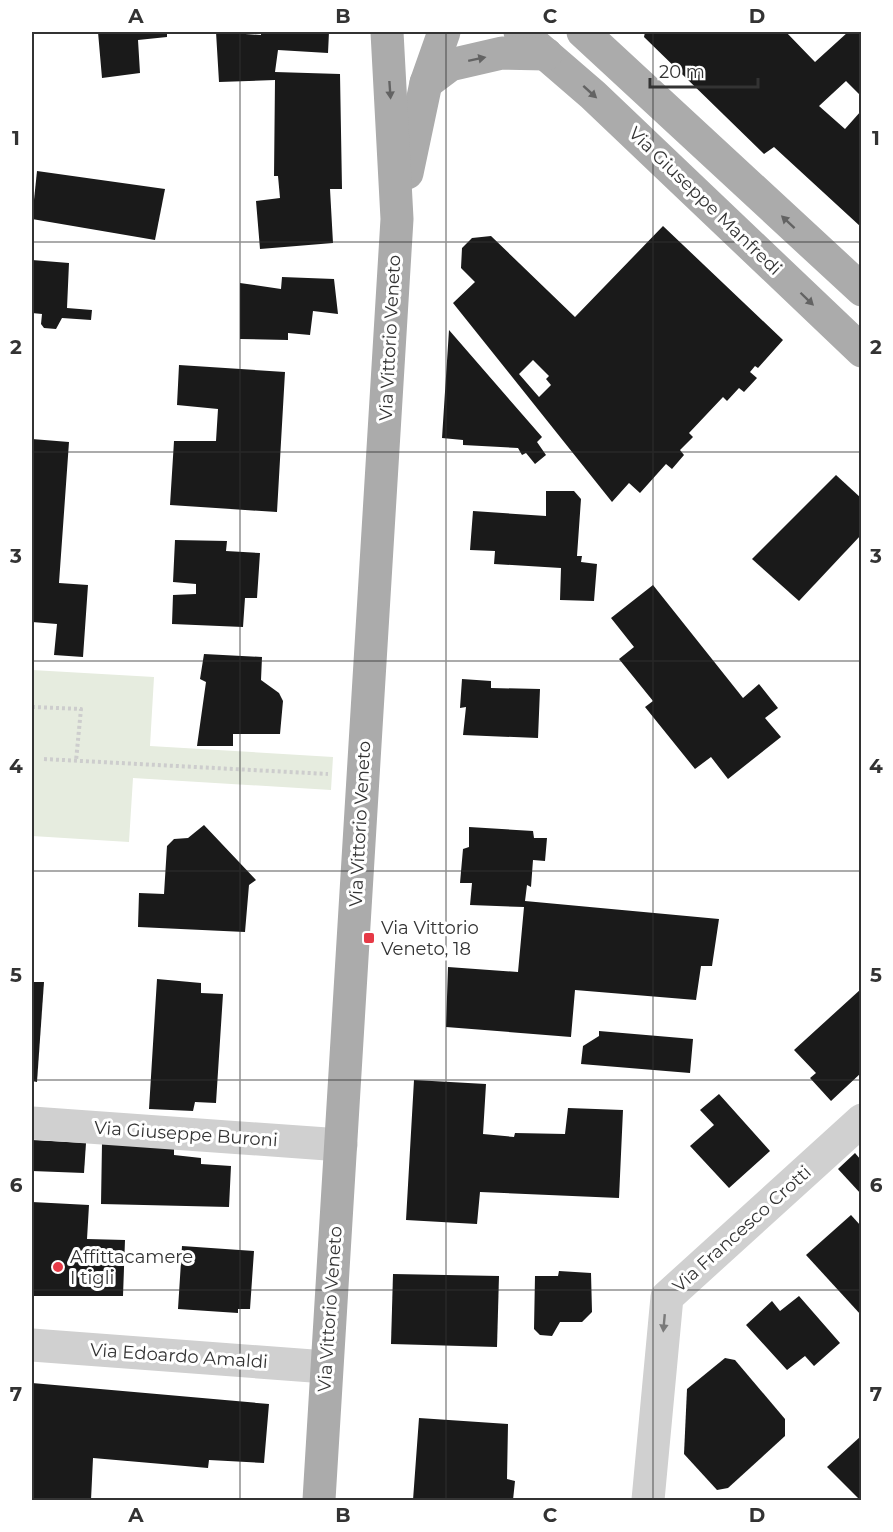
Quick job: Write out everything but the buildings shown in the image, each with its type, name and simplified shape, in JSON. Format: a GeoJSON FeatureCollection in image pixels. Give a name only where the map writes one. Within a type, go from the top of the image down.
{"type":"FeatureCollection","features":[{"type":"Feature","properties":{"kind":"main road","name":"Via Vittorio Veneto"},"geometry":{"type":"LineString","coordinates":[[319,1500],[397,219],[387,32]]}},
{"type":"Feature","properties":{"kind":"main road","name":"Via Vittorio Veneto"},"geometry":{"type":"LineString","coordinates":[[397,219],[426,83],[444,32]]}},
{"type":"Feature","properties":{"kind":"main road","name":"Via Giuseppe Manfredi"},"geometry":{"type":"LineString","coordinates":[[520,32],[861,351]]}},
{"type":"Feature","properties":{"kind":"main road"},"geometry":{"type":"LineString","coordinates":[[595,37],[861,290]]}},
{"type":"Feature","properties":{"kind":"main road"},"geometry":{"type":"LineString","coordinates":[[426,83],[450,65],[502,53],[546,54]]}},
{"type":"Feature","properties":{"kind":"street","name":"Via Francesco Crotti"},"geometry":{"type":"LineString","coordinates":[[648,1500],[667,1298],[861,1120]]}},
{"type":"Feature","properties":{"kind":"street","name":"Via Giuseppe Buroni"},"geometry":{"type":"LineString","coordinates":[[32,1123],[341,1145]]}},
{"type":"Feature","properties":{"kind":"street","name":"Via Edoardo Amaldi"},"geometry":{"type":"LineString","coordinates":[[32,1345],[326,1367]]}},
{"type":"Feature","properties":{"kind":"path"},"geometry":{"type":"LineString","coordinates":[[32,707],[81,709],[76,761]]}},
{"type":"Feature","properties":{"kind":"path"},"geometry":{"type":"LineString","coordinates":[[44,759],[329,774]]}},
{"type":"Feature","properties":{"kind":"shaded area"},"geometry":{"type":"Polygon","coordinates":[[[32,670],[154,677],[150,746],[333,757],[331,790],[133,778],[129,842],[32,836],[32,670]]]}},
{"type":"Feature","properties":{"kind":"place","name":"Via Vittorio Veneto, 18"},"geometry":{"type":"Point","coordinates":[369,938]}},
{"type":"Feature","properties":{"kind":"place","name":"Affittacamere I tigli"},"geometry":{"type":"Point","coordinates":[58,1267]}}]}
